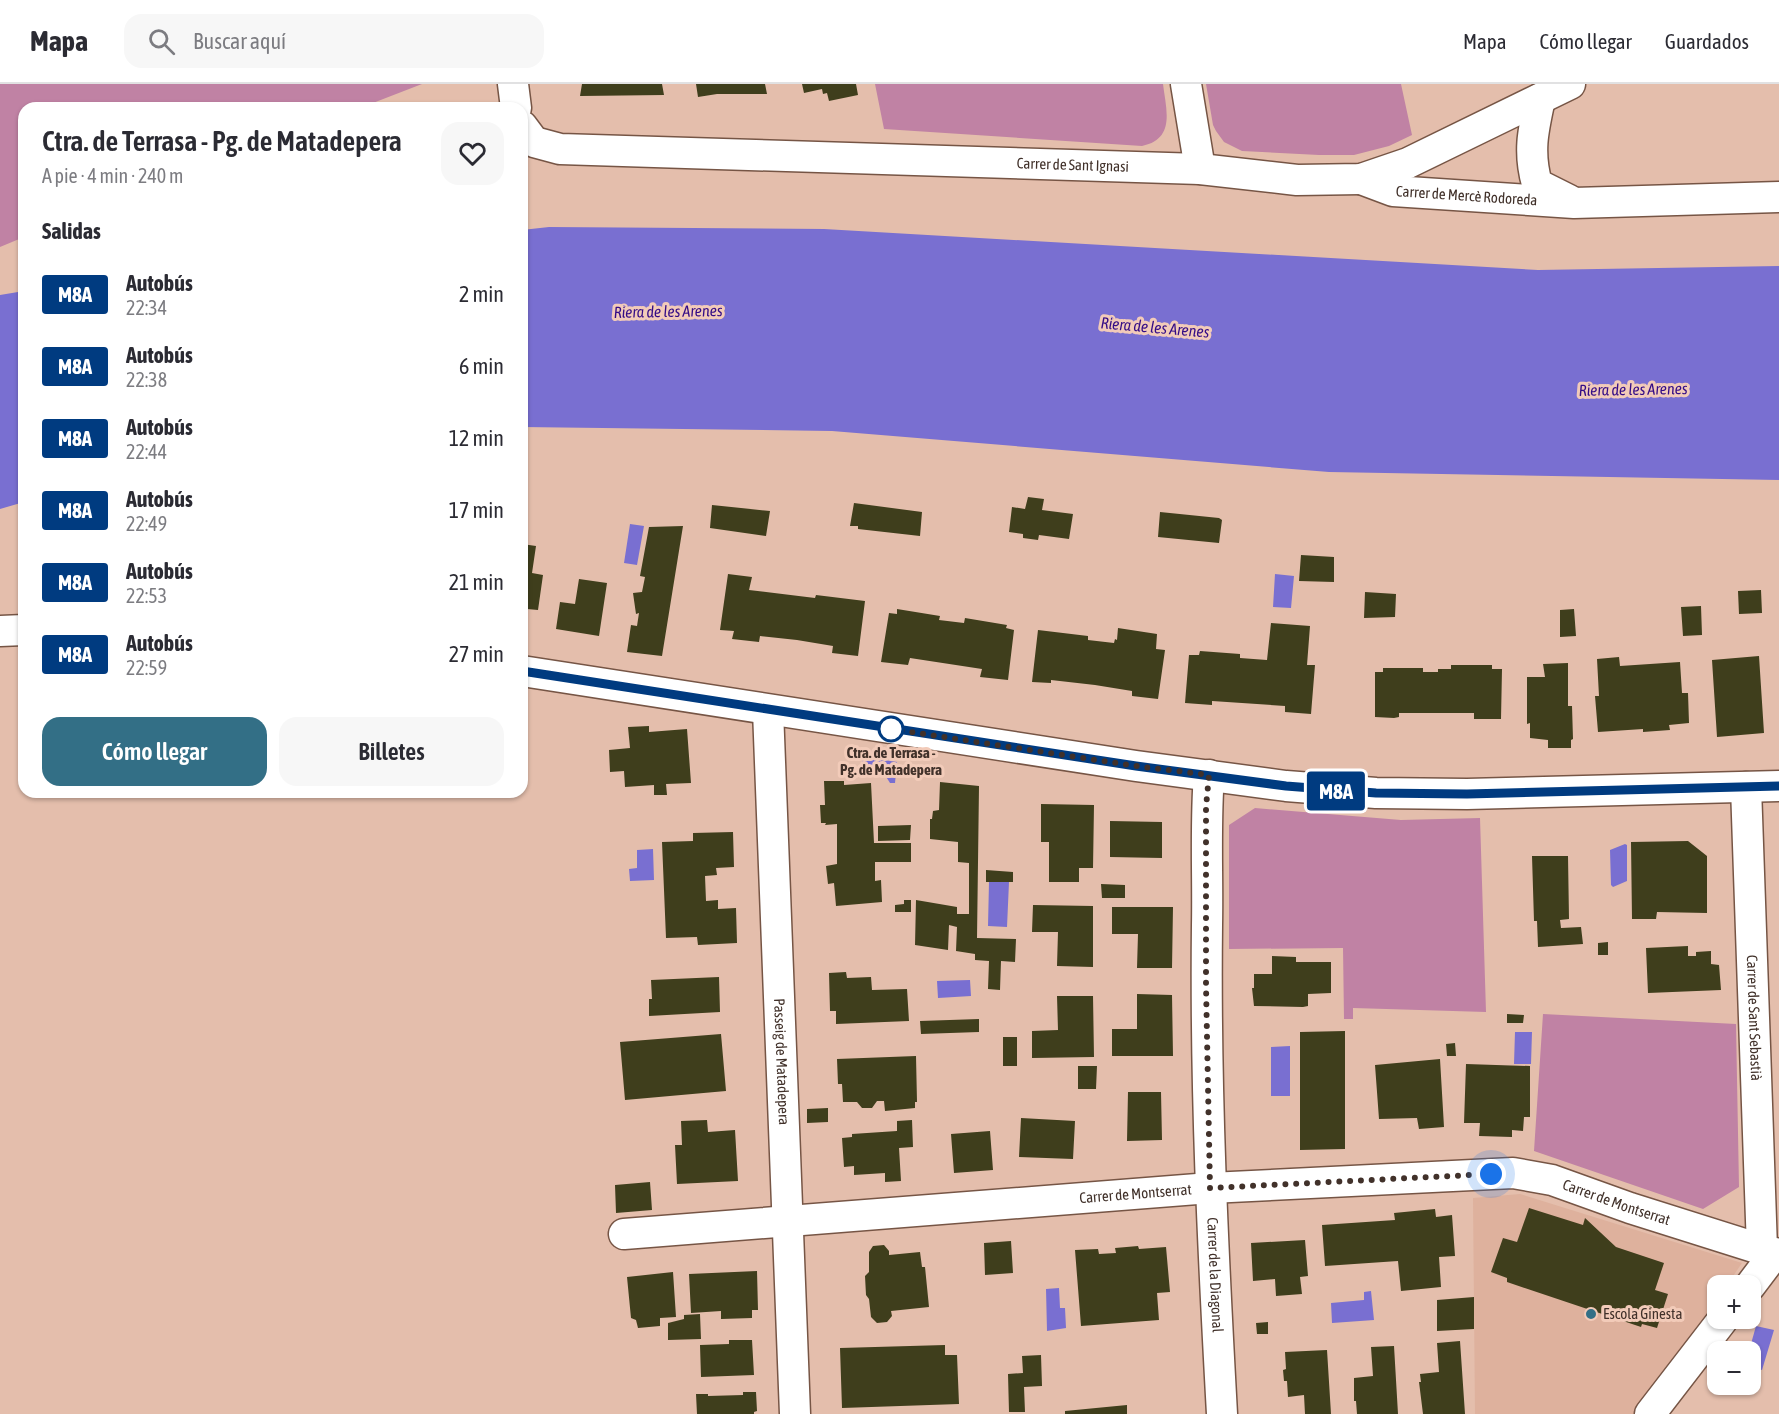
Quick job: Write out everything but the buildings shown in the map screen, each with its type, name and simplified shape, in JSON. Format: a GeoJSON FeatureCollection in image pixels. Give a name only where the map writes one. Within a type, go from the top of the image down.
{"type":"FeatureCollection","features":[{"type":"Feature","properties":{"kind":"street"},"geometry":{"type":"LineString","coordinates":[[513,84],[515,102]]}},
{"type":"Feature","properties":{"kind":"street"},"geometry":{"type":"LineString","coordinates":[[1186,84],[1200,169]]}},
{"type":"Feature","properties":{"kind":"street","name":"Carrer de Sant Ignasi"},"geometry":{"type":"LineString","coordinates":[[528,134],[534,142],[572,149],[1200,169],[1297,180],[1361,180],[1408,163],[1570,84]]}},
{"type":"Feature","properties":{"kind":"street","name":"Carrer de Mercè Rodoreda"},"geometry":{"type":"LineString","coordinates":[[1540,99],[1531,144],[1532,164],[1537,184],[1574,203]]}},
{"type":"Feature","properties":{"kind":"street","name":"Carrer de Mercè Rodoreda"},"geometry":{"type":"LineString","coordinates":[[1361,180],[1393,191],[1574,203],[1779,197]]}},
{"type":"Feature","properties":{"kind":"street"},"geometry":{"type":"LineString","coordinates":[[0,631],[18,630]]}},
{"type":"Feature","properties":{"kind":"street"},"geometry":{"type":"LineString","coordinates":[[528,672],[1136,766],[1317,789],[1422,794],[1684,790],[1779,786]]}},
{"type":"Feature","properties":{"kind":"street","name":"Passeig de Matadepera"},"geometry":{"type":"LineString","coordinates":[[768,710],[795,1414]]}},
{"type":"Feature","properties":{"kind":"street","name":"Carrer de la Diagonal"},"geometry":{"type":"LineString","coordinates":[[1209,775],[1206,807],[1206,986],[1210,1188],[1222,1414]]}},
{"type":"Feature","properties":{"kind":"street","name":"Carrer de Sant Sebastià"},"geometry":{"type":"LineString","coordinates":[[1746,787],[1772,1253]]}},
{"type":"Feature","properties":{"kind":"street","name":"Carrer de Montserrat"},"geometry":{"type":"LineString","coordinates":[[624,1234],[1210,1188],[1513,1173],[1552,1180],[1630,1208],[1772,1253]]}},
{"type":"Feature","properties":{"kind":"street"},"geometry":{"type":"LineString","coordinates":[[1757,1275],[1772,1253]]}},
{"type":"Feature","properties":{"kind":"street"},"geometry":{"type":"LineString","coordinates":[[1650,1414],[1716,1329]]}},
{"type":"Feature","properties":{"kind":"shaded area"},"geometry":{"type":"Polygon","coordinates":[[[0,84],[422,84],[376,102],[18,102],[18,240],[0,247],[0,84]]]}},
{"type":"Feature","properties":{"kind":"shaded area"},"geometry":{"type":"Polygon","coordinates":[[[875,84],[1163,84],[1166,122],[1160,137],[1142,146],[884,129],[875,84]]]}},
{"type":"Feature","properties":{"kind":"shaded area"},"geometry":{"type":"Polygon","coordinates":[[[1206,84],[1401,84],[1412,135],[1389,146],[1354,155],[1242,151],[1224,142],[1216,131],[1206,84]]]}},
{"type":"Feature","properties":{"kind":"shaded area"},"geometry":{"type":"Polygon","coordinates":[[[1255,808],[1401,820],[1480,818],[1486,1012],[1353,1008],[1353,1019],[1344,1019],[1343,948],[1229,949],[1229,825],[1255,808]]]}},
{"type":"Feature","properties":{"kind":"shaded area"},"geometry":{"type":"Polygon","coordinates":[[[1543,1014],[1736,1024],[1739,1187],[1703,1209],[1534,1151],[1543,1014]]]}},
{"type":"Feature","properties":{"kind":"shaded area","name":"Escola Ginesta"},"geometry":{"type":"Polygon","coordinates":[[[1520,1194],[1742,1263],[1734,1275],[1707,1275],[1707,1314],[1640,1414],[1475,1414],[1473,1198],[1520,1194]]]}},
{"type":"Feature","properties":{"kind":"water","name":"Riera de les Arenes"},"geometry":{"type":"Polygon","coordinates":[[[549,227],[824,229],[1538,270],[1779,266],[1779,480],[1329,472],[832,431],[528,427],[528,229],[549,227]]]}},
{"type":"Feature","properties":{"kind":"water"},"geometry":{"type":"Polygon","coordinates":[[[18,292],[18,504],[0,509],[0,295],[18,292]]]}},
{"type":"Feature","properties":{"kind":"water"},"geometry":{"type":"Polygon","coordinates":[[[630,524],[644,526],[637,565],[624,563],[630,524]]]}},
{"type":"Feature","properties":{"kind":"water"},"geometry":{"type":"Polygon","coordinates":[[[1275,574],[1294,576],[1291,608],[1273,607],[1275,574]]]}},
{"type":"Feature","properties":{"kind":"water"},"geometry":{"type":"Polygon","coordinates":[[[863,757],[897,762],[895,783],[890,783],[885,775],[861,772],[863,757]]]}},
{"type":"Feature","properties":{"kind":"water"},"geometry":{"type":"Polygon","coordinates":[[[1627,845],[1627,881],[1613,887],[1611,885],[1610,850],[1627,845]]]}},
{"type":"Feature","properties":{"kind":"water"},"geometry":{"type":"Polygon","coordinates":[[[653,849],[654,880],[630,881],[629,869],[637,868],[637,850],[653,849]]]}},
{"type":"Feature","properties":{"kind":"water"},"geometry":{"type":"Polygon","coordinates":[[[989,882],[1009,882],[1007,927],[988,926],[989,882]]]}},
{"type":"Feature","properties":{"kind":"water"},"geometry":{"type":"Polygon","coordinates":[[[970,980],[971,996],[938,998],[937,981],[970,980]]]}},
{"type":"Feature","properties":{"kind":"water"},"geometry":{"type":"Polygon","coordinates":[[[1515,1032],[1532,1032],[1531,1064],[1514,1064],[1515,1032]]]}},
{"type":"Feature","properties":{"kind":"water"},"geometry":{"type":"Polygon","coordinates":[[[1290,1046],[1290,1096],[1271,1096],[1271,1047],[1290,1046]]]}},
{"type":"Feature","properties":{"kind":"water"},"geometry":{"type":"Polygon","coordinates":[[[1059,1288],[1060,1308],[1065,1308],[1066,1328],[1047,1331],[1046,1289],[1059,1288]]]}},
{"type":"Feature","properties":{"kind":"water"},"geometry":{"type":"Polygon","coordinates":[[[1371,1291],[1374,1320],[1332,1323],[1331,1303],[1364,1300],[1364,1292],[1371,1291]]]}},
{"type":"Feature","properties":{"kind":"water"},"geometry":{"type":"Polygon","coordinates":[[[1761,1327],[1774,1330],[1762,1370],[1761,1341],[1752,1341],[1755,1329],[1761,1327]]]}},
{"type":"Feature","properties":{"kind":"bus line","name":"M8A"},"geometry":{"type":"LineString","coordinates":[[528,672],[761,710],[1136,766],[1337,791],[1467,794],[1779,786]]}},
{"type":"Feature","properties":{"kind":"place","name":"Ctra. de Terrasa - Pg. de Matadepera"},"geometry":{"type":"Point","coordinates":[891,729]}},
{"type":"Feature","properties":{"kind":"place","name":"Escola Ginesta"},"geometry":{"type":"Point","coordinates":[1591,1314]}},
{"type":"Feature","properties":{"kind":"route"},"geometry":{"type":"LineString","coordinates":[[891,729],[1209,775],[1206,807],[1208,849],[1206,986],[1210,1188],[1491,1174]]}}]}
